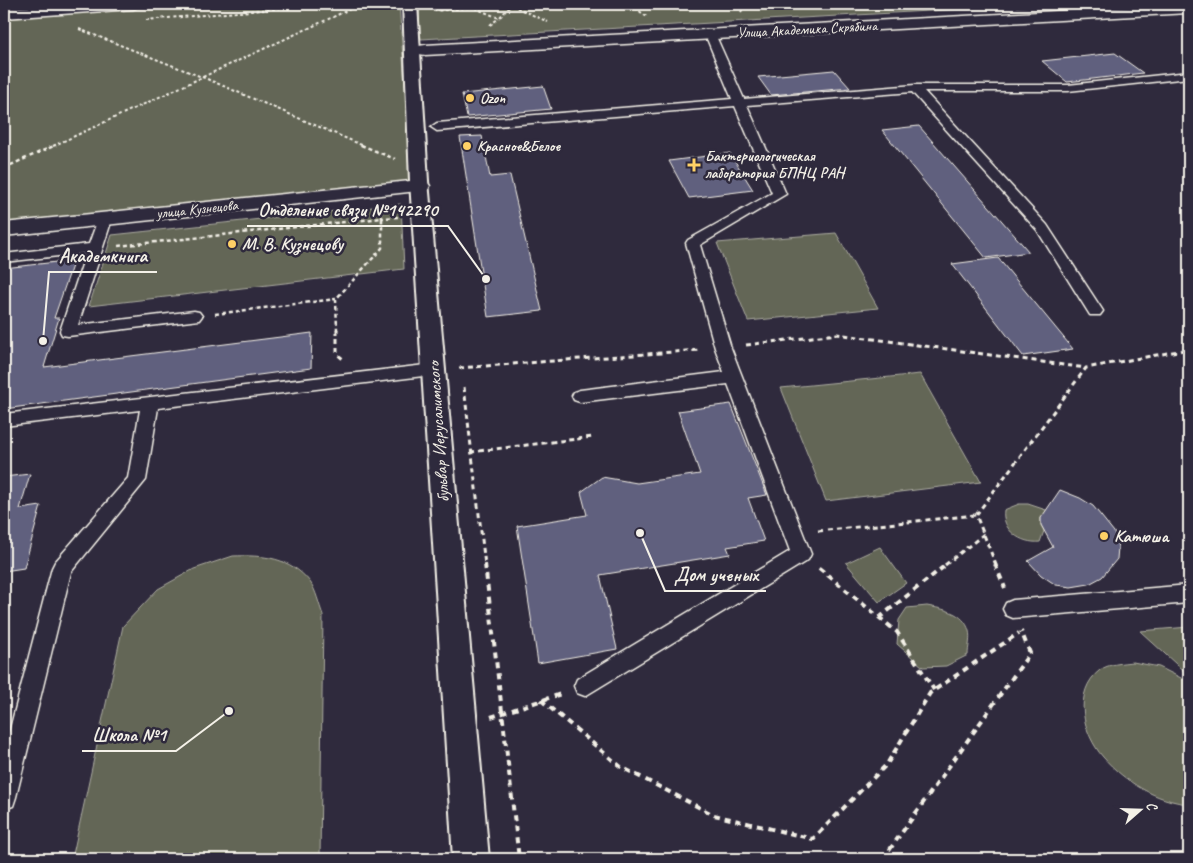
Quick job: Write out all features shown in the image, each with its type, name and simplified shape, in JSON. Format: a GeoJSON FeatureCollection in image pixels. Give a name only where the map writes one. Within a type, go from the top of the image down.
{"type":"FeatureCollection","features":[{"type":"Feature","properties":{"kind":"street"},"geometry":{"type":"LineString","coordinates":[[4,13],[133,4]]}},
{"type":"Feature","properties":{"kind":"street","name":"бульвар Иерусалимского"},"geometry":{"type":"LineString","coordinates":[[419,8],[419,178],[471,859]]}},
{"type":"Feature","properties":{"kind":"street","name":"Улица Академика Скрябина"},"geometry":{"type":"LineString","coordinates":[[425,50],[1189,9]]}},
{"type":"Feature","properties":{"kind":"street","name":"улица Кузнецова"},"geometry":{"type":"LineString","coordinates":[[4,230],[105,219],[419,178]]}},
{"type":"Feature","properties":{"kind":"lane"},"geometry":{"type":"LineString","coordinates":[[585,686],[802,554],[723,348],[693,242],[779,194],[710,34]]}},
{"type":"Feature","properties":{"kind":"lane"},"geometry":{"type":"LineString","coordinates":[[437,127],[914,88],[1068,88],[1189,76]]}},
{"type":"Feature","properties":{"kind":"lane"},"geometry":{"type":"LineString","coordinates":[[914,88],[1042,228],[1096,311]]}},
{"type":"Feature","properties":{"kind":"lane"},"geometry":{"type":"LineString","coordinates":[[105,219],[68,331],[194,316]]}},
{"type":"Feature","properties":{"kind":"lane"},"geometry":{"type":"LineString","coordinates":[[4,258],[95,248]]}},
{"type":"Feature","properties":{"kind":"lane"},"geometry":{"type":"LineString","coordinates":[[4,420],[434,370]]}},
{"type":"Feature","properties":{"kind":"lane"},"geometry":{"type":"LineString","coordinates":[[580,396],[734,377]]}},
{"type":"Feature","properties":{"kind":"lane"},"geometry":{"type":"LineString","coordinates":[[4,797],[62,568],[137,480],[150,402]]}},
{"type":"Feature","properties":{"kind":"lane"},"geometry":{"type":"LineString","coordinates":[[1013,609],[1189,594]]}},
{"type":"Feature","properties":{"kind":"path"},"geometry":{"type":"LineString","coordinates":[[143,20],[330,4]]}},
{"type":"Feature","properties":{"kind":"path"},"geometry":{"type":"LineString","coordinates":[[4,168],[204,78],[361,4]]}},
{"type":"Feature","properties":{"kind":"path"},"geometry":{"type":"LineString","coordinates":[[419,8],[512,4]]}},
{"type":"Feature","properties":{"kind":"path"},"geometry":{"type":"LineString","coordinates":[[474,7],[499,18],[512,4]]}},
{"type":"Feature","properties":{"kind":"path"},"geometry":{"type":"LineString","coordinates":[[84,26],[74,27],[204,78],[419,178]]}},
{"type":"Feature","properties":{"kind":"path"},"geometry":{"type":"LineString","coordinates":[[95,248],[382,218],[382,248],[336,299],[194,316]]}},
{"type":"Feature","properties":{"kind":"path"},"geometry":{"type":"LineString","coordinates":[[336,299],[337,354],[364,378]]}},
{"type":"Feature","properties":{"kind":"path"},"geometry":{"type":"LineString","coordinates":[[434,370],[723,348],[837,334],[1086,368],[1189,349]]}},
{"type":"Feature","properties":{"kind":"path"},"geometry":{"type":"LineString","coordinates":[[794,534],[976,515],[1086,368]]}},
{"type":"Feature","properties":{"kind":"path"},"geometry":{"type":"LineString","coordinates":[[519,859],[471,452],[593,437]]}},
{"type":"Feature","properties":{"kind":"path"},"geometry":{"type":"LineString","coordinates":[[883,859],[1030,653],[976,515]]}},
{"type":"Feature","properties":{"kind":"path"},"geometry":{"type":"LineString","coordinates":[[879,618],[984,534]]}},
{"type":"Feature","properties":{"kind":"path"},"geometry":{"type":"LineString","coordinates":[[802,554],[897,632],[934,690]]}},
{"type":"Feature","properties":{"kind":"path"},"geometry":{"type":"LineString","coordinates":[[541,700],[621,767],[714,815],[813,839],[887,764],[930,693],[1021,631]]}},
{"type":"Feature","properties":{"kind":"path"},"geometry":{"type":"LineString","coordinates":[[511,709],[585,686]]}},
{"type":"Feature","properties":{"kind":"green space"},"geometry":{"type":"Polygon","coordinates":[[[190,4],[399,4],[411,166],[419,181],[4,230],[4,19],[190,4]]]}},
{"type":"Feature","properties":{"kind":"green space"},"geometry":{"type":"Polygon","coordinates":[[[420,4],[1056,4],[421,39],[420,4]]]}},
{"type":"Feature","properties":{"kind":"green space"},"geometry":{"type":"Polygon","coordinates":[[[401,204],[404,269],[89,306],[112,235],[401,204]]]}},
{"type":"Feature","properties":{"kind":"green space"},"geometry":{"type":"Polygon","coordinates":[[[836,233],[878,308],[748,321],[717,243],[836,233]]]}},
{"type":"Feature","properties":{"kind":"green space"},"geometry":{"type":"Polygon","coordinates":[[[920,374],[981,482],[826,501],[781,388],[920,374]]]}},
{"type":"Feature","properties":{"kind":"green space"},"geometry":{"type":"Polygon","coordinates":[[[1019,504],[1028,504],[1049,511],[1041,518],[1041,525],[1044,531],[1040,542],[1026,541],[1019,538],[1006,524],[1004,510],[1019,504]]]}},
{"type":"Feature","properties":{"kind":"green space"},"geometry":{"type":"Polygon","coordinates":[[[880,547],[906,583],[879,602],[846,563],[880,547]]]}},
{"type":"Feature","properties":{"kind":"green space"},"geometry":{"type":"Polygon","coordinates":[[[233,556],[265,557],[294,567],[312,585],[323,615],[320,859],[72,859],[123,626],[158,589],[194,569],[233,556]]]}},
{"type":"Feature","properties":{"kind":"green space"},"geometry":{"type":"Polygon","coordinates":[[[927,606],[952,612],[963,620],[970,634],[968,655],[946,666],[923,667],[897,644],[899,620],[907,608],[927,606]]]}},
{"type":"Feature","properties":{"kind":"green space"},"geometry":{"type":"Polygon","coordinates":[[[1189,627],[1189,676],[1140,631],[1189,627]]]}},
{"type":"Feature","properties":{"kind":"green space"},"geometry":{"type":"Polygon","coordinates":[[[1133,662],[1159,667],[1189,682],[1189,804],[1165,799],[1131,782],[1103,757],[1090,737],[1086,725],[1083,701],[1091,679],[1107,666],[1133,662]]]}},
{"type":"Feature","properties":{"kind":"building"},"geometry":{"type":"Polygon","coordinates":[[[1115,53],[1143,73],[1067,82],[1042,61],[1115,53]]]}},
{"type":"Feature","properties":{"kind":"building"},"geometry":{"type":"Polygon","coordinates":[[[834,70],[850,88],[771,95],[758,77],[834,70]]]}},
{"type":"Feature","properties":{"kind":"building"},"geometry":{"type":"Polygon","coordinates":[[[543,86],[551,109],[467,117],[462,94],[543,86]]]}},
{"type":"Feature","properties":{"kind":"building"},"geometry":{"type":"Polygon","coordinates":[[[919,126],[1029,252],[986,258],[882,130],[919,126]]]}},
{"type":"Feature","properties":{"kind":"building"},"geometry":{"type":"Polygon","coordinates":[[[482,136],[490,177],[510,175],[542,311],[488,317],[460,137],[482,136]]]}},
{"type":"Feature","properties":{"kind":"building"},"geometry":{"type":"Polygon","coordinates":[[[730,153],[753,190],[689,198],[669,161],[730,153]]]}},
{"type":"Feature","properties":{"kind":"building"},"geometry":{"type":"Polygon","coordinates":[[[998,258],[1073,349],[1023,356],[952,264],[998,258]]]}},
{"type":"Feature","properties":{"kind":"building"},"geometry":{"type":"Polygon","coordinates":[[[74,260],[54,318],[59,318],[44,367],[312,333],[311,368],[4,409],[4,268],[74,260]]]}},
{"type":"Feature","properties":{"kind":"building"},"geometry":{"type":"Polygon","coordinates":[[[731,404],[767,495],[748,498],[764,541],[727,547],[730,554],[600,575],[617,649],[538,663],[517,526],[587,515],[581,492],[602,477],[637,483],[700,474],[678,411],[731,404]]]}},
{"type":"Feature","properties":{"kind":"building"},"geometry":{"type":"Polygon","coordinates":[[[30,474],[20,509],[41,506],[24,568],[4,571],[4,477],[30,474]]]}},
{"type":"Feature","properties":{"kind":"building","name":"Катюша"},"geometry":{"type":"Polygon","coordinates":[[[1060,490],[1080,498],[1093,506],[1114,532],[1118,547],[1117,559],[1102,577],[1089,584],[1071,587],[1056,585],[1041,575],[1028,561],[1053,547],[1041,525],[1041,518],[1060,490]]]}},
{"type":"Feature","properties":{"kind":"place","name":"Ozon"},"geometry":{"type":"Point","coordinates":[470,98]}},
{"type":"Feature","properties":{"kind":"place","name":"Красное&Белое"},"geometry":{"type":"Point","coordinates":[467,146]}},
{"type":"Feature","properties":{"kind":"place","name":"Бактериологическая лаборатория БПНЦ РАН"},"geometry":{"type":"Point","coordinates":[694,165]}},
{"type":"Feature","properties":{"kind":"place","name":"М. В. Кузнецову"},"geometry":{"type":"Point","coordinates":[232,244]}},
{"type":"Feature","properties":{"kind":"place","name":"Отделение связи №142290"},"geometry":{"type":"Point","coordinates":[486,279]}},
{"type":"Feature","properties":{"kind":"place","name":"Академкнига"},"geometry":{"type":"Point","coordinates":[43,341]}},
{"type":"Feature","properties":{"kind":"place","name":"Дом ученых"},"geometry":{"type":"Point","coordinates":[640,533]}},
{"type":"Feature","properties":{"kind":"place","name":"Катюша"},"geometry":{"type":"Point","coordinates":[1104,536]}},
{"type":"Feature","properties":{"kind":"place","name":"Школа №1"},"geometry":{"type":"Point","coordinates":[229,711]}}]}
